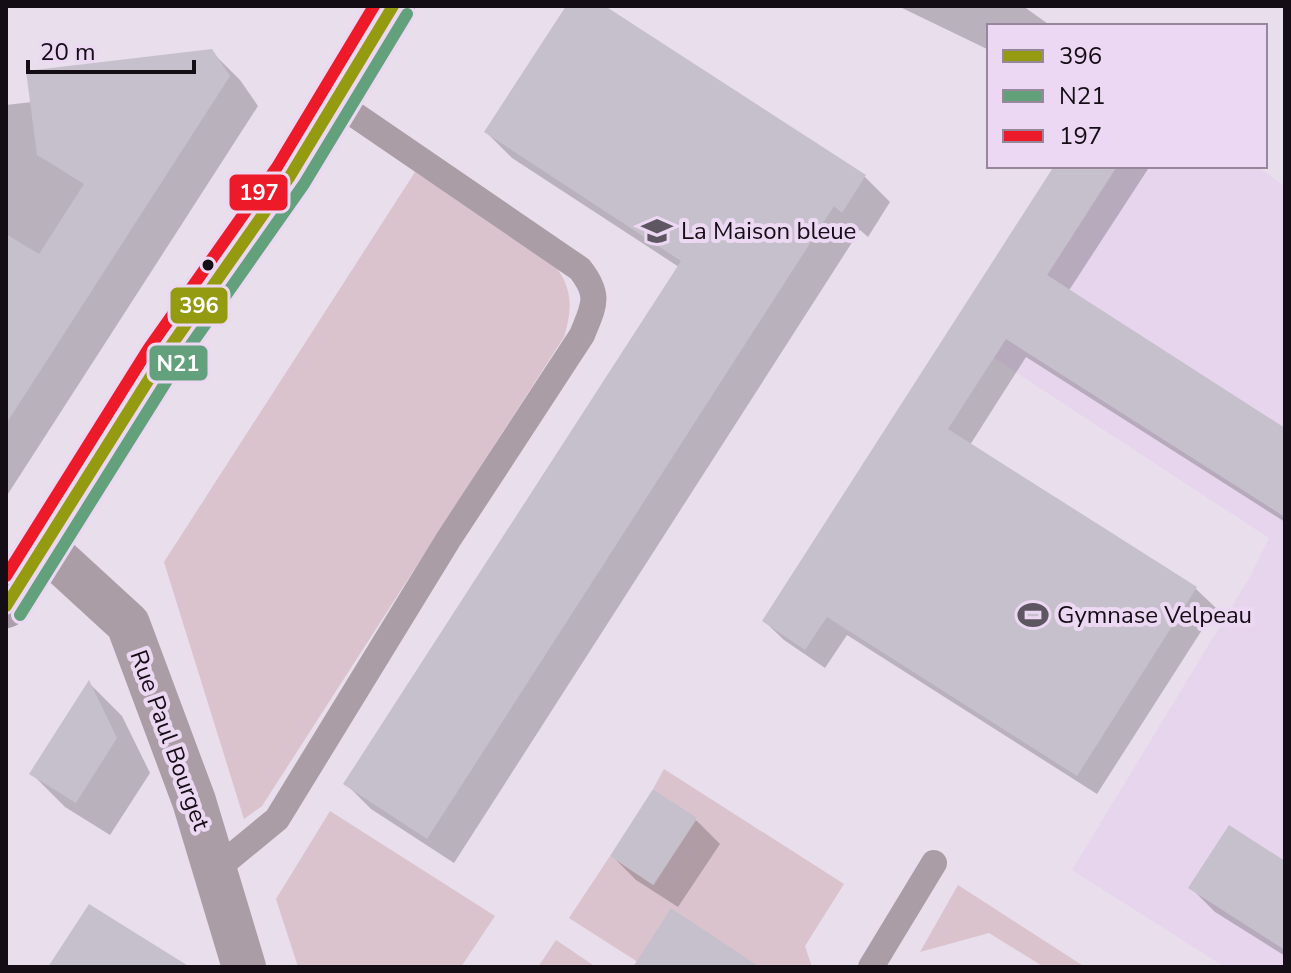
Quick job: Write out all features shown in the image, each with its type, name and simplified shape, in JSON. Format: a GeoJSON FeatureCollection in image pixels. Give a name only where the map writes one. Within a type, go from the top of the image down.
{"type":"FeatureCollection","features":[{"type":"Feature","properties":{"kind":"main road"},"geometry":{"type":"LineString","coordinates":[[6,606],[163,357],[290,176],[336,102],[380,11]]}},
{"type":"Feature","properties":{"kind":"street","name":"Rue Paul Bourget"},"geometry":{"type":"LineString","coordinates":[[43,546],[128,624],[194,801],[244,967]]}},
{"type":"Feature","properties":{"kind":"lane"},"geometry":{"type":"LineString","coordinates":[[215,870],[277,819],[448,540],[582,335],[595,301],[593,285],[580,269],[336,102]]}},
{"type":"Feature","properties":{"kind":"lane"},"geometry":{"type":"LineString","coordinates":[[871,967],[934,863]]}},
{"type":"Feature","properties":{"kind":"shaded area"},"geometry":{"type":"Polygon","coordinates":[[[1117,168],[1259,168],[1285,186],[1285,967],[1225,967],[1072,870],[1250,577],[1269,538],[994,358],[1117,168]]]}},
{"type":"Feature","properties":{"kind":"shaded area"},"geometry":{"type":"Polygon","coordinates":[[[415,172],[549,259],[562,277],[569,295],[564,337],[262,806],[244,819],[164,562],[415,172]]]}},
{"type":"Feature","properties":{"kind":"shaded area"},"geometry":{"type":"Polygon","coordinates":[[[664,769],[844,884],[805,946],[812,967],[644,966],[569,918],[610,856],[654,885],[697,819],[653,789],[664,769]]]}},
{"type":"Feature","properties":{"kind":"shaded area"},"geometry":{"type":"Polygon","coordinates":[[[330,811],[495,916],[461,967],[298,967],[276,899],[330,811]]]}},
{"type":"Feature","properties":{"kind":"shaded area"},"geometry":{"type":"Polygon","coordinates":[[[958,885],[1085,967],[1044,967],[989,933],[920,952],[958,885]]]}},
{"type":"Feature","properties":{"kind":"shaded area"},"geometry":{"type":"Polygon","coordinates":[[[556,940],[596,967],[538,967],[556,940]]]}},
{"type":"Feature","properties":{"kind":"building"},"geometry":{"type":"Polygon","coordinates":[[[566,6],[605,6],[866,175],[842,213],[834,206],[427,839],[343,784],[681,261],[484,132],[566,6]]]}},
{"type":"Feature","properties":{"kind":"building"},"geometry":{"type":"Polygon","coordinates":[[[212,49],[230,76],[6,424],[6,234],[39,254],[84,184],[37,155],[26,71],[212,49]]]}},
{"type":"Feature","properties":{"kind":"building"},"geometry":{"type":"Polygon","coordinates":[[[1053,168],[1116,168],[1047,275],[1285,428],[1285,517],[1006,339],[948,429],[1197,587],[1077,776],[827,617],[805,650],[762,621],[1053,168]]]}},
{"type":"Feature","properties":{"kind":"building"},"geometry":{"type":"Polygon","coordinates":[[[89,680],[117,738],[76,803],[29,774],[89,680]]]}},
{"type":"Feature","properties":{"kind":"building"},"geometry":{"type":"Polygon","coordinates":[[[653,789],[697,818],[653,885],[610,856],[653,789]]]}},
{"type":"Feature","properties":{"kind":"building"},"geometry":{"type":"Polygon","coordinates":[[[1229,825],[1285,861],[1285,950],[1188,888],[1229,825]]]}},
{"type":"Feature","properties":{"kind":"building"},"geometry":{"type":"Polygon","coordinates":[[[89,904],[190,967],[48,967],[89,904]]]}},
{"type":"Feature","properties":{"kind":"building"},"geometry":{"type":"Polygon","coordinates":[[[671,908],[760,967],[633,967],[671,908]]]}},
{"type":"Feature","properties":{"kind":"transit line","name":"197"},"geometry":{"type":"LineString","coordinates":[[6,576],[149,348],[277,167],[374,6]]}},
{"type":"Feature","properties":{"kind":"transit line","name":"396"},"geometry":{"type":"LineString","coordinates":[[6,606],[163,357],[290,176],[393,6]]}},
{"type":"Feature","properties":{"kind":"transit line","name":"N21"},"geometry":{"type":"LineString","coordinates":[[20,615],[176,366],[304,184],[407,14]]}},
{"type":"Feature","properties":{"kind":"place","name":"La Maison bleue"},"geometry":{"type":"Point","coordinates":[657,231]}},
{"type":"Feature","properties":{"kind":"place","name":"Gymnase Velpeau"},"geometry":{"type":"Point","coordinates":[1033,615]}}]}
